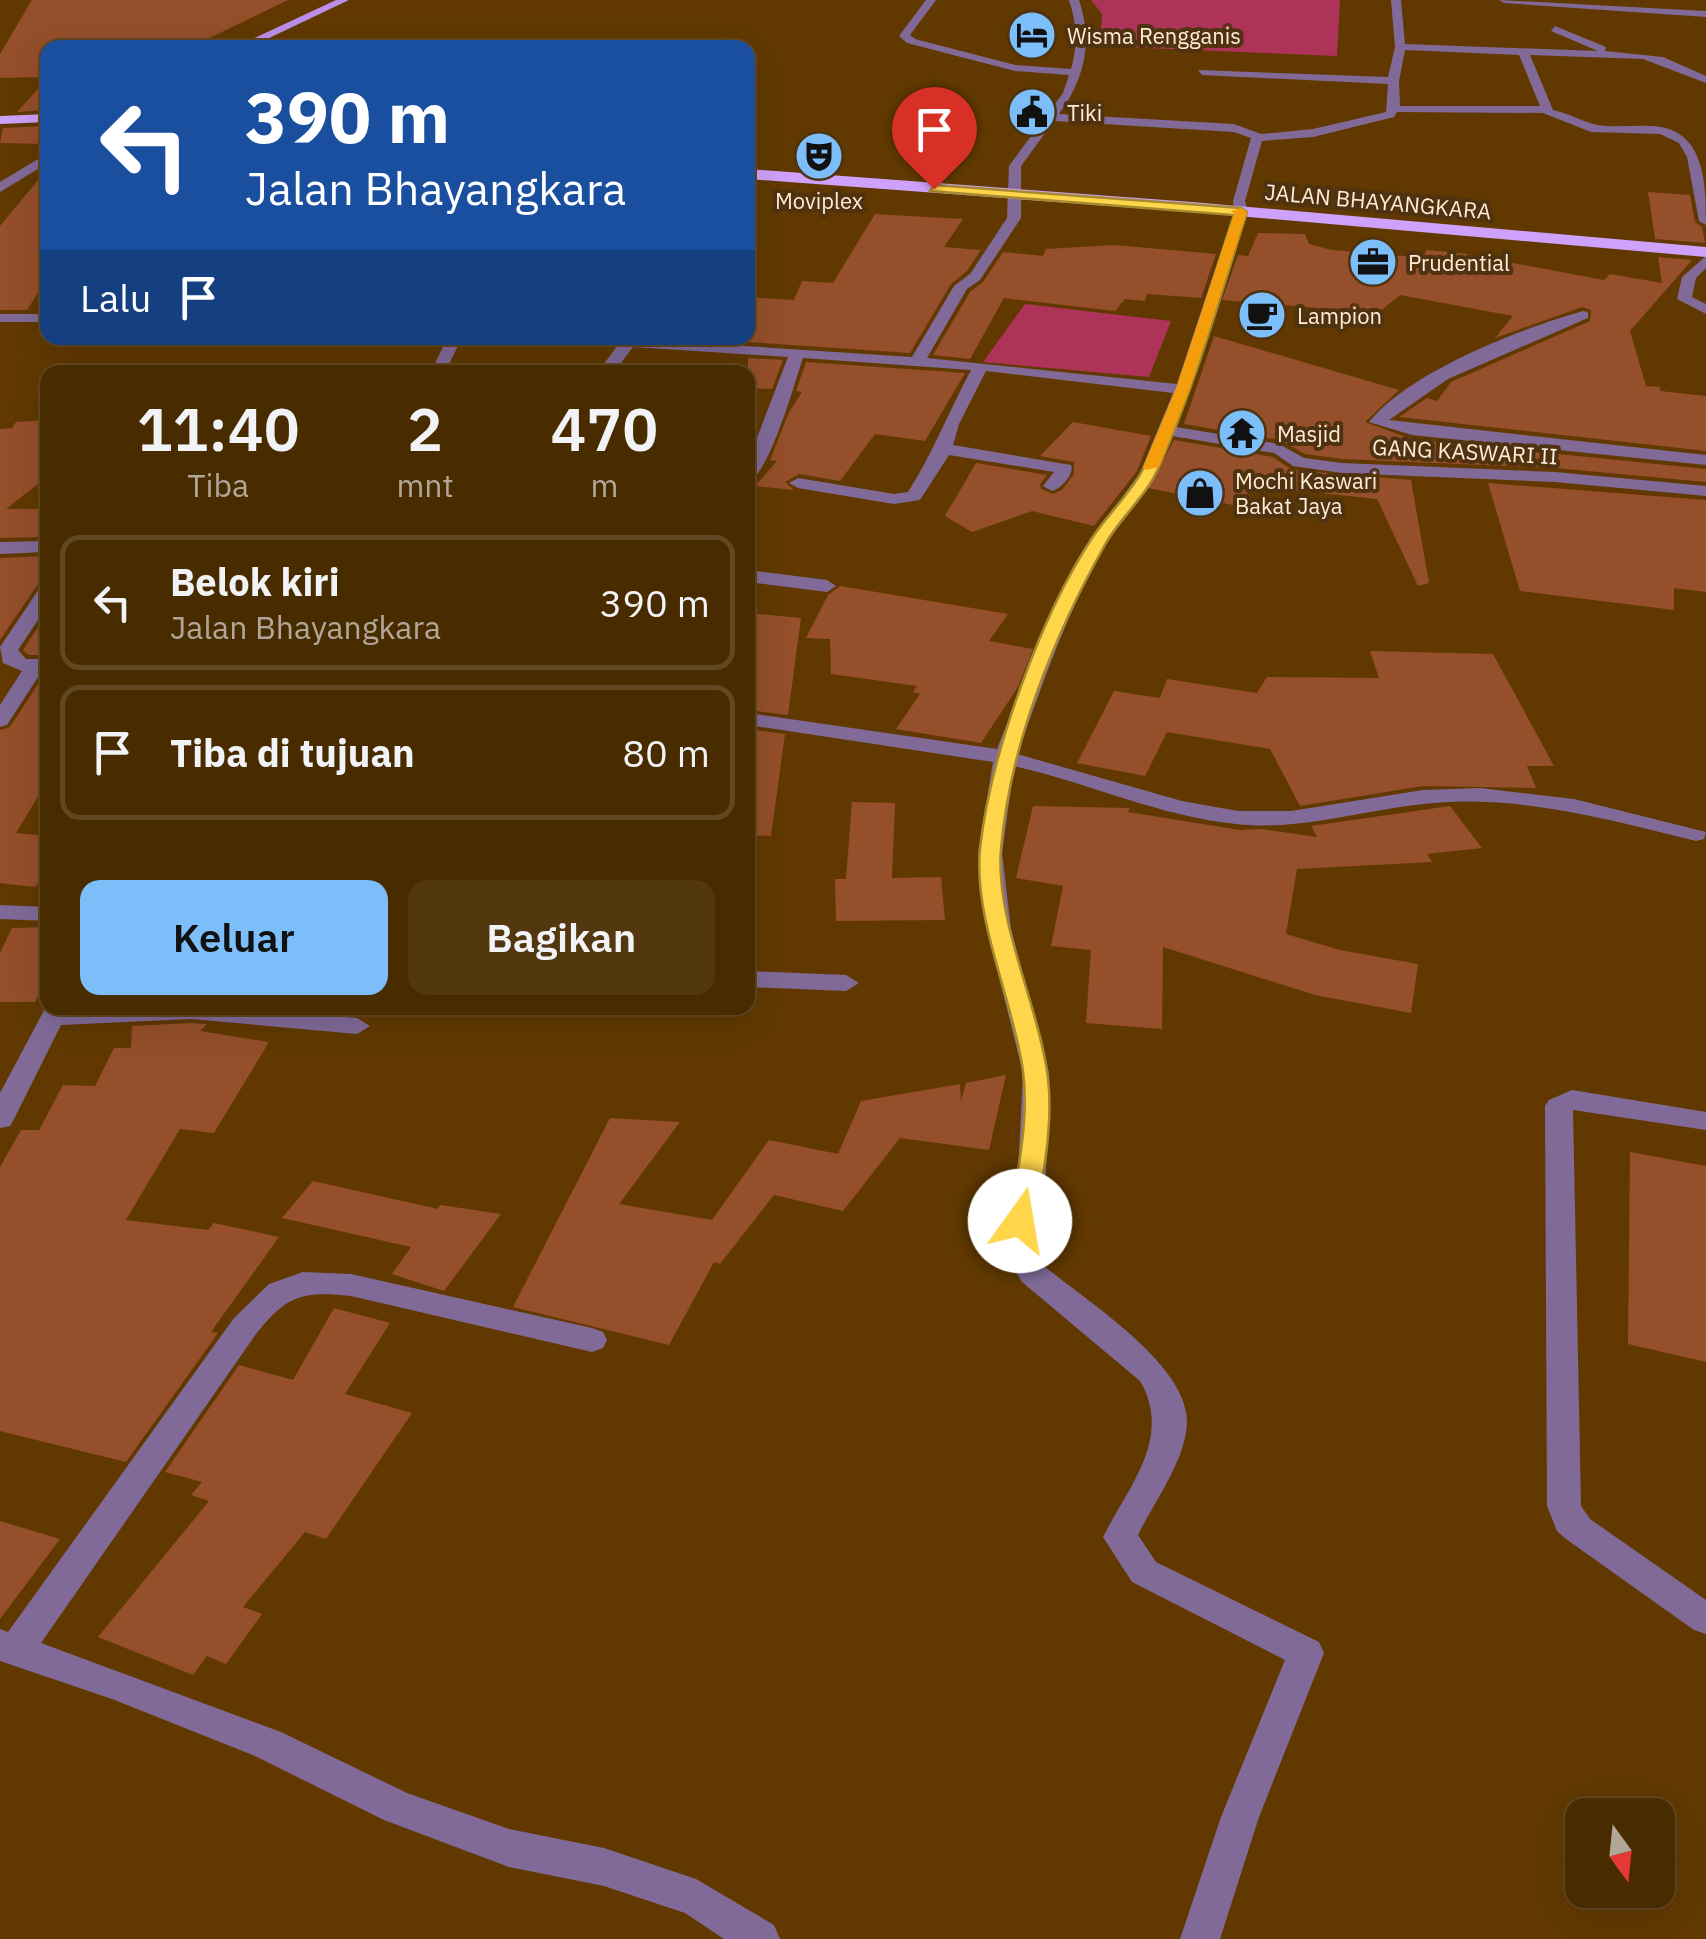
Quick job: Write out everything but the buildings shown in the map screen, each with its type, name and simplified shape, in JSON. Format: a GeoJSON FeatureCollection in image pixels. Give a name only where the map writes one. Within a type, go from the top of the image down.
{"type":"FeatureCollection","features":[{"type":"Feature","properties":{"kind":"highway"},"geometry":{"type":"LineString","coordinates":[[0,120],[40,118]]}},
{"type":"Feature","properties":{"kind":"highway","name":"JALAN BHAYANGKARA"},"geometry":{"type":"LineString","coordinates":[[755,175],[1241,212],[1706,256]]}},
{"type":"Feature","properties":{"kind":"main road"},"geometry":{"type":"LineString","coordinates":[[258,40],[344,0]]}},
{"type":"Feature","properties":{"kind":"street"},"geometry":{"type":"LineString","coordinates":[[931,0],[904,36],[911,41],[1015,68],[1072,72]]}},
{"type":"Feature","properties":{"kind":"street"},"geometry":{"type":"LineString","coordinates":[[916,363],[961,286],[975,276],[1014,218],[1016,195],[1012,179],[1016,166],[1069,92],[1082,49],[1080,18],[1074,0]]}},
{"type":"Feature","properties":{"kind":"street"},"geometry":{"type":"LineString","coordinates":[[1394,109],[1392,82],[1400,47],[1396,0]]}},
{"type":"Feature","properties":{"kind":"street"},"geometry":{"type":"LineString","coordinates":[[1504,0],[1597,2],[1706,14]]}},
{"type":"Feature","properties":{"kind":"street"},"geometry":{"type":"LineString","coordinates":[[1556,29],[1616,55]]}},
{"type":"Feature","properties":{"kind":"street"},"geometry":{"type":"LineString","coordinates":[[1400,47],[1656,58],[1706,80]]}},
{"type":"Feature","properties":{"kind":"street"},"geometry":{"type":"LineString","coordinates":[[1523,52],[1546,110]]}},
{"type":"Feature","properties":{"kind":"street"},"geometry":{"type":"LineString","coordinates":[[1202,72],[1392,82]]}},
{"type":"Feature","properties":{"kind":"street"},"geometry":{"type":"LineString","coordinates":[[1050,116],[1234,128],[1257,138],[1313,133],[1378,120],[1394,109],[1546,110],[1592,128],[1662,131],[1684,141],[1693,156],[1706,222]]}},
{"type":"Feature","properties":{"kind":"street"},"geometry":{"type":"LineString","coordinates":[[1200,1939],[1240,1817],[1306,1652],[1144,1572],[1120,1537],[1164,1451],[1171,1420],[1151,1372],[1034,1274],[1022,1258],[1018,1238],[1032,1174],[1036,1073],[999,929],[990,853],[1006,757],[1054,630],[1099,540],[1148,474],[1166,430],[1241,212],[1238,200],[1257,138]]}},
{"type":"Feature","properties":{"kind":"street"},"geometry":{"type":"LineString","coordinates":[[0,188],[40,161]]}},
{"type":"Feature","properties":{"kind":"street"},"geometry":{"type":"LineString","coordinates":[[1706,256],[1690,277],[1684,299],[1706,310]]}},
{"type":"Feature","properties":{"kind":"street"},"geometry":{"type":"LineString","coordinates":[[1583,314],[1514,341],[1450,373],[1377,422],[1412,430],[1706,460]]}},
{"type":"Feature","properties":{"kind":"street"},"geometry":{"type":"LineString","coordinates":[[0,318],[40,318]]}},
{"type":"Feature","properties":{"kind":"street"},"geometry":{"type":"LineString","coordinates":[[689,345],[981,366],[1183,388]]}},
{"type":"Feature","properties":{"kind":"street"},"geometry":{"type":"LineString","coordinates":[[755,464],[796,354]]}},
{"type":"Feature","properties":{"kind":"street"},"geometry":{"type":"LineString","coordinates":[[798,484],[906,500],[920,489],[944,449],[951,424],[981,366]]}},
{"type":"Feature","properties":{"kind":"street","name":"GANG KASWARI II"},"geometry":{"type":"LineString","coordinates":[[1166,430],[1279,450],[1299,462],[1342,468],[1555,477],[1706,490]]}},
{"type":"Feature","properties":{"kind":"street"},"geometry":{"type":"LineString","coordinates":[[944,449],[1065,469]]}},
{"type":"Feature","properties":{"kind":"street"},"geometry":{"type":"LineString","coordinates":[[1052,486],[1081,452]]}},
{"type":"Feature","properties":{"kind":"street"},"geometry":{"type":"LineString","coordinates":[[0,548],[40,546]]}},
{"type":"Feature","properties":{"kind":"street"},"geometry":{"type":"LineString","coordinates":[[755,577],[827,586]]}},
{"type":"Feature","properties":{"kind":"street"},"geometry":{"type":"LineString","coordinates":[[40,602],[8,650],[10,659],[40,665]]}},
{"type":"Feature","properties":{"kind":"street"},"geometry":{"type":"LineString","coordinates":[[0,720],[40,668]]}},
{"type":"Feature","properties":{"kind":"street"},"geometry":{"type":"LineString","coordinates":[[755,720],[1006,757],[1165,805],[1236,818],[1290,818],[1447,795],[1484,795],[1567,804],[1696,834]]}},
{"type":"Feature","properties":{"kind":"street"},"geometry":{"type":"LineString","coordinates":[[0,912],[40,914]]}},
{"type":"Feature","properties":{"kind":"street"},"geometry":{"type":"LineString","coordinates":[[755,979],[846,984]]}},
{"type":"Feature","properties":{"kind":"street"},"geometry":{"type":"LineString","coordinates":[[0,1119],[52,1015]]}},
{"type":"Feature","properties":{"kind":"street"},"geometry":{"type":"LineString","coordinates":[[77,1015],[134,1015]]}},
{"type":"Feature","properties":{"kind":"street"},"geometry":{"type":"LineString","coordinates":[[242,1015],[357,1026]]}},
{"type":"Feature","properties":{"kind":"street"},"geometry":{"type":"LineString","coordinates":[[1706,1121],[1572,1099],[1559,1106],[1564,1506],[1569,1522],[1706,1619]]}},
{"type":"Feature","properties":{"kind":"street"},"geometry":{"type":"LineString","coordinates":[[592,1340],[351,1286],[310,1281],[282,1287],[262,1303],[8,1647],[268,1744],[397,1807],[490,1842],[604,1868],[696,1898],[760,1939]]}},
{"type":"Feature","properties":{"kind":"shaded area"},"geometry":{"type":"Polygon","coordinates":[[[1091,0],[1340,0],[1337,56],[1100,46],[1102,14],[1091,0]]]}},
{"type":"Feature","properties":{"kind":"shaded area"},"geometry":{"type":"Polygon","coordinates":[[[1025,304],[1171,321],[1149,377],[983,362],[1025,304]]]}},
{"type":"Feature","properties":{"kind":"slow traffic"},"geometry":{"type":"LineString","coordinates":[[1151,467],[1183,388],[1241,212],[1237,211]]}},
{"type":"Feature","properties":{"kind":"place","name":"Wisma Rengganis"},"geometry":{"type":"Point","coordinates":[1032,35]}},
{"type":"Feature","properties":{"kind":"place","name":"Tiki"},"geometry":{"type":"Point","coordinates":[1032,112]}},
{"type":"Feature","properties":{"kind":"place","name":"Moviplex"},"geometry":{"type":"Point","coordinates":[819,156]}},
{"type":"Feature","properties":{"kind":"place","name":"Prudential"},"geometry":{"type":"Point","coordinates":[1373,262]}},
{"type":"Feature","properties":{"kind":"place","name":"Lampion"},"geometry":{"type":"Point","coordinates":[1262,315]}},
{"type":"Feature","properties":{"kind":"place","name":"Masjid"},"geometry":{"type":"Point","coordinates":[1242,433]}},
{"type":"Feature","properties":{"kind":"place","name":"Mochi Kaswari Bakat Jaya"},"geometry":{"type":"Point","coordinates":[1200,493]}},
{"type":"Feature","properties":{"kind":"route"},"geometry":{"type":"LineString","coordinates":[[934,189],[1241,212],[1183,388],[1148,474],[1099,540],[1054,630],[1006,757],[990,853],[999,929],[1036,1073],[1032,1174],[1020,1221]]}}]}
